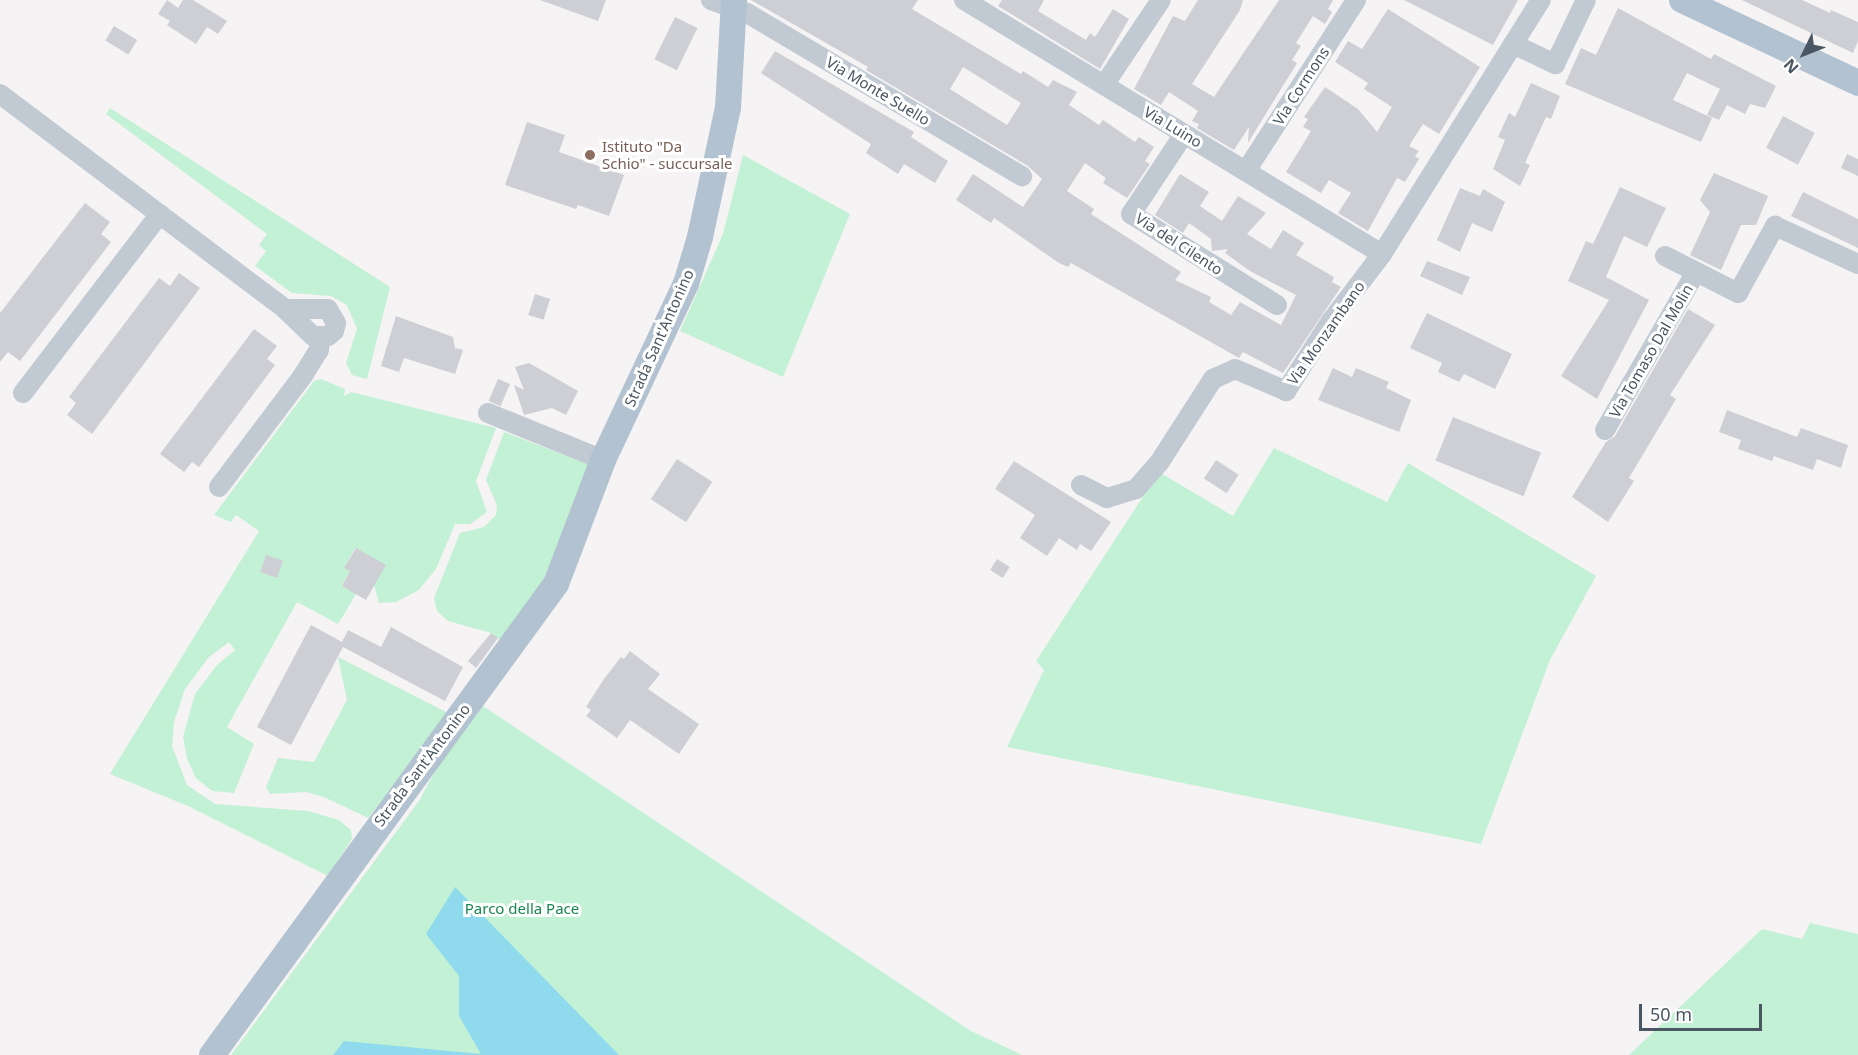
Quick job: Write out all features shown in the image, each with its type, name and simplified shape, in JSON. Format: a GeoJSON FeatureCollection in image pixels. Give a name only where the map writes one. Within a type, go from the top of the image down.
{"type":"FeatureCollection","features":[{"type":"Feature","properties":{"kind":"main road","name":"Strada Sant'Antonino"},"geometry":{"type":"LineString","coordinates":[[212,1055],[411,778],[536,616],[556,584],[603,460],[686,284],[700,237],[728,108],[726,3]]}},
{"type":"Feature","properties":{"kind":"main road"},"geometry":{"type":"LineString","coordinates":[[1692,3],[1858,82]]}},
{"type":"Feature","properties":{"kind":"street"},"geometry":{"type":"LineString","coordinates":[[1104,85],[1161,0]]}},
{"type":"Feature","properties":{"kind":"street","name":"Via Cormons"},"geometry":{"type":"LineString","coordinates":[[1246,171],[1356,0]]}},
{"type":"Feature","properties":{"kind":"street","name":"Via Monzambano"},"geometry":{"type":"LineString","coordinates":[[1081,485],[1107,498],[1136,489],[1159,463],[1213,379],[1235,369],[1286,391],[1331,321],[1382,254],[1541,0]]}},
{"type":"Feature","properties":{"kind":"street"},"geometry":{"type":"LineString","coordinates":[[1513,44],[1555,64],[1586,0]]}},
{"type":"Feature","properties":{"kind":"street","name":"Via Luino"},"geometry":{"type":"LineString","coordinates":[[973,2],[1104,85],[1382,254]]}},
{"type":"Feature","properties":{"kind":"street","name":"Via Monte Suello"},"geometry":{"type":"LineString","coordinates":[[726,3],[1022,176]]}},
{"type":"Feature","properties":{"kind":"street"},"geometry":{"type":"LineString","coordinates":[[0,94],[285,309],[320,338]]}},
{"type":"Feature","properties":{"kind":"street","name":"Via del Cilento"},"geometry":{"type":"LineString","coordinates":[[1184,134],[1131,214],[1277,305]]}},
{"type":"Feature","properties":{"kind":"street"},"geometry":{"type":"LineString","coordinates":[[23,393],[160,214]]}},
{"type":"Feature","properties":{"kind":"street","name":"Via Tomaso Dal Molin"},"geometry":{"type":"LineString","coordinates":[[1665,256],[1738,293],[1775,226],[1858,264]]}},
{"type":"Feature","properties":{"kind":"street","name":"Via Tomaso Dal Molin"},"geometry":{"type":"LineString","coordinates":[[1605,429],[1696,272]]}},
{"type":"Feature","properties":{"kind":"street"},"geometry":{"type":"LineString","coordinates":[[285,309],[328,309],[336,322],[328,336],[320,338]]}},
{"type":"Feature","properties":{"kind":"street"},"geometry":{"type":"LineString","coordinates":[[219,487],[302,377],[319,350],[320,338]]}},
{"type":"Feature","properties":{"kind":"street"},"geometry":{"type":"LineString","coordinates":[[488,412],[603,460]]}},
{"type":"Feature","properties":{"kind":"green space"},"geometry":{"type":"Polygon","coordinates":[[[110,108],[390,287],[367,379],[352,375],[346,363],[357,329],[347,305],[331,296],[292,293],[255,266],[266,251],[259,245],[267,234],[106,114],[110,108]]]}},
{"type":"Feature","properties":{"kind":"green space"},"geometry":{"type":"Polygon","coordinates":[[[743,155],[850,214],[783,377],[680,331],[723,234],[743,155]]]}},
{"type":"Feature","properties":{"kind":"green space"},"geometry":{"type":"Polygon","coordinates":[[[321,379],[345,389],[344,396],[351,392],[496,428],[476,481],[487,512],[470,524],[455,524],[436,569],[419,590],[396,602],[379,603],[374,585],[385,565],[355,548],[344,568],[350,571],[342,585],[356,594],[338,624],[297,602],[227,727],[254,744],[234,793],[212,791],[196,778],[187,759],[183,737],[195,694],[217,665],[235,650],[229,642],[209,657],[185,689],[174,722],[172,746],[187,785],[215,804],[308,811],[339,820],[351,830],[352,839],[328,876],[188,806],[110,774],[259,531],[236,515],[231,522],[214,515],[314,381],[321,379]]]}},
{"type":"Feature","properties":{"kind":"green space"},"geometry":{"type":"Polygon","coordinates":[[[504,432],[588,464],[546,576],[504,643],[491,633],[448,621],[437,611],[434,598],[460,533],[484,527],[496,515],[497,505],[486,480],[504,432]]]}},
{"type":"Feature","properties":{"kind":"green space"},"geometry":{"type":"Polygon","coordinates":[[[1274,448],[1387,502],[1408,463],[1596,576],[1550,660],[1481,844],[1007,747],[1044,670],[1036,661],[1159,472],[1233,516],[1274,448]]]}},
{"type":"Feature","properties":{"kind":"green space"},"geometry":{"type":"Polygon","coordinates":[[[338,657],[450,714],[368,818],[324,797],[306,792],[270,794],[266,787],[278,758],[314,762],[347,700],[338,657]]]}},
{"type":"Feature","properties":{"kind":"green space","name":"Parco della Pace"},"geometry":{"type":"Polygon","coordinates":[[[483,706],[971,1031],[1022,1055],[231,1055],[419,801],[441,760],[483,706]]]}},
{"type":"Feature","properties":{"kind":"green space"},"geometry":{"type":"Polygon","coordinates":[[[1810,923],[1858,934],[1858,1055],[1629,1055],[1762,929],[1802,939],[1810,923]]]}},
{"type":"Feature","properties":{"kind":"water"},"geometry":{"type":"Polygon","coordinates":[[[455,887],[619,1055],[333,1055],[344,1041],[481,1054],[459,1016],[459,976],[426,934],[455,887]]]}},
{"type":"Feature","properties":{"kind":"building"},"geometry":{"type":"Polygon","coordinates":[[[167,0],[178,8],[183,0],[193,0],[227,21],[218,34],[207,27],[196,44],[167,25],[170,21],[158,14],[167,0]]]}},
{"type":"Feature","properties":{"kind":"building"},"geometry":{"type":"Polygon","coordinates":[[[540,0],[606,0],[598,21],[540,0]]]}},
{"type":"Feature","properties":{"kind":"building"},"geometry":{"type":"Polygon","coordinates":[[[751,0],[918,0],[912,9],[1021,74],[1023,71],[1048,87],[1053,80],[1077,92],[1069,105],[1099,125],[1103,120],[1135,142],[1139,137],[1154,147],[1145,161],[1150,164],[1127,198],[1103,183],[1106,178],[1085,163],[1067,191],[1094,209],[1091,214],[1181,272],[1175,280],[1211,297],[1209,302],[1231,315],[1240,302],[1281,325],[1296,295],[1250,271],[1225,253],[1228,249],[1212,251],[1211,239],[1189,223],[1183,233],[1155,215],[1180,174],[1209,192],[1200,206],[1222,221],[1238,196],[1266,213],[1247,234],[1271,249],[1283,230],[1304,243],[1296,255],[1334,277],[1332,282],[1341,287],[1283,373],[1243,352],[1239,358],[1071,263],[1068,267],[1059,263],[994,218],[991,223],[956,200],[973,174],[1023,207],[1042,179],[1028,166],[866,70],[868,67],[751,0]],[[963,67],[950,89],[1007,125],[1021,103],[963,67]]]}},
{"type":"Feature","properties":{"kind":"building"},"geometry":{"type":"Polygon","coordinates":[[[1002,0],[1044,0],[1038,11],[1086,40],[1090,33],[1095,37],[1113,9],[1129,19],[1100,69],[998,6],[1002,0]]]}},
{"type":"Feature","properties":{"kind":"building"},"geometry":{"type":"Polygon","coordinates":[[[1198,0],[1243,0],[1240,10],[1192,84],[1214,97],[1279,0],[1333,0],[1328,9],[1332,12],[1325,24],[1313,16],[1296,43],[1301,46],[1292,60],[1297,63],[1248,143],[1249,127],[1234,150],[1197,128],[1199,124],[1192,121],[1198,111],[1169,92],[1161,105],[1134,89],[1173,16],[1185,21],[1198,0]]]}},
{"type":"Feature","properties":{"kind":"building"},"geometry":{"type":"Polygon","coordinates":[[[1404,0],[1518,0],[1493,45],[1404,0]]]}},
{"type":"Feature","properties":{"kind":"building"},"geometry":{"type":"Polygon","coordinates":[[[1742,0],[1802,0],[1830,13],[1831,10],[1858,22],[1858,41],[1853,53],[1742,0]]]}},
{"type":"Feature","properties":{"kind":"building"},"geometry":{"type":"Polygon","coordinates":[[[1618,8],[1711,59],[1714,54],[1776,86],[1765,108],[1750,104],[1745,114],[1727,105],[1719,120],[1707,115],[1720,89],[1687,73],[1673,100],[1712,118],[1701,142],[1565,84],[1581,48],[1596,55],[1618,8]]]}},
{"type":"Feature","properties":{"kind":"building"},"geometry":{"type":"Polygon","coordinates":[[[1388,9],[1480,67],[1439,134],[1423,124],[1409,146],[1419,151],[1415,156],[1419,159],[1405,182],[1397,178],[1368,231],[1338,213],[1351,193],[1329,180],[1321,193],[1286,172],[1311,131],[1303,127],[1308,119],[1304,117],[1325,87],[1358,109],[1377,132],[1392,107],[1364,89],[1368,83],[1335,62],[1348,41],[1362,49],[1388,9]]]}},
{"type":"Feature","properties":{"kind":"building"},"geometry":{"type":"Polygon","coordinates":[[[675,17],[697,28],[677,70],[654,59],[675,17]]]}},
{"type":"Feature","properties":{"kind":"building"},"geometry":{"type":"Polygon","coordinates":[[[114,26],[137,40],[128,54],[105,41],[114,26]]]}},
{"type":"Feature","properties":{"kind":"building"},"geometry":{"type":"Polygon","coordinates":[[[775,51],[914,132],[911,137],[948,161],[935,183],[904,164],[898,174],[866,153],[871,144],[761,73],[775,51]]]}},
{"type":"Feature","properties":{"kind":"building"},"geometry":{"type":"Polygon","coordinates":[[[1531,83],[1560,96],[1551,119],[1546,117],[1525,163],[1530,165],[1520,186],[1493,169],[1505,140],[1498,137],[1509,113],[1515,117],[1531,83]]]}},
{"type":"Feature","properties":{"kind":"building"},"geometry":{"type":"Polygon","coordinates":[[[1783,116],[1815,133],[1798,165],[1766,148],[1783,116]]]}},
{"type":"Feature","properties":{"kind":"building"},"geometry":{"type":"Polygon","coordinates":[[[527,122],[565,135],[559,152],[624,175],[609,216],[578,205],[576,209],[505,185],[527,122]]]}},
{"type":"Feature","properties":{"kind":"building"},"geometry":{"type":"Polygon","coordinates":[[[1847,154],[1858,159],[1858,176],[1841,168],[1847,154]]]}},
{"type":"Feature","properties":{"kind":"building"},"geometry":{"type":"Polygon","coordinates":[[[1714,173],[1768,196],[1756,225],[1741,225],[1721,270],[1690,255],[1710,212],[1700,200],[1714,173]]]}},
{"type":"Feature","properties":{"kind":"building"},"geometry":{"type":"Polygon","coordinates":[[[1620,187],[1666,208],[1647,247],[1624,236],[1606,277],[1649,300],[1597,399],[1561,376],[1609,300],[1568,281],[1586,241],[1593,244],[1620,187]]]}},
{"type":"Feature","properties":{"kind":"building"},"geometry":{"type":"Polygon","coordinates":[[[1460,188],[1480,196],[1483,189],[1505,202],[1492,232],[1472,223],[1460,252],[1437,240],[1460,188]]]}},
{"type":"Feature","properties":{"kind":"building"},"geometry":{"type":"Polygon","coordinates":[[[1803,192],[1858,219],[1858,248],[1791,216],[1803,192]]]}},
{"type":"Feature","properties":{"kind":"building"},"geometry":{"type":"Polygon","coordinates":[[[85,203],[110,222],[101,234],[111,242],[20,361],[8,352],[0,362],[0,313],[85,203]]]}},
{"type":"Feature","properties":{"kind":"building"},"geometry":{"type":"Polygon","coordinates":[[[1427,261],[1470,277],[1462,295],[1420,276],[1427,261]]]}},
{"type":"Feature","properties":{"kind":"building"},"geometry":{"type":"Polygon","coordinates":[[[179,273],[200,288],[92,434],[67,415],[76,403],[69,397],[159,278],[170,286],[179,273]]]}},
{"type":"Feature","properties":{"kind":"building"},"geometry":{"type":"Polygon","coordinates":[[[535,294],[550,299],[543,320],[528,315],[535,294]]]}},
{"type":"Feature","properties":{"kind":"building"},"geometry":{"type":"Polygon","coordinates":[[[1688,309],[1715,325],[1670,395],[1676,399],[1629,478],[1634,481],[1608,522],[1572,497],[1606,442],[1615,436],[1688,309]]]}},
{"type":"Feature","properties":{"kind":"building"},"geometry":{"type":"Polygon","coordinates":[[[1427,313],[1512,354],[1495,389],[1464,374],[1459,382],[1438,372],[1442,363],[1410,348],[1427,313]]]}},
{"type":"Feature","properties":{"kind":"building"},"geometry":{"type":"Polygon","coordinates":[[[396,316],[453,337],[455,348],[463,350],[455,374],[404,358],[399,372],[381,366],[396,316]]]}},
{"type":"Feature","properties":{"kind":"building"},"geometry":{"type":"Polygon","coordinates":[[[254,329],[277,346],[267,359],[275,365],[199,467],[192,462],[184,472],[160,454],[254,329]]]}},
{"type":"Feature","properties":{"kind":"building"},"geometry":{"type":"Polygon","coordinates":[[[529,363],[578,391],[566,415],[552,408],[524,415],[514,385],[524,390],[515,367],[529,363]]]}},
{"type":"Feature","properties":{"kind":"building"},"geometry":{"type":"Polygon","coordinates":[[[1333,368],[1352,377],[1356,368],[1389,382],[1386,388],[1411,400],[1399,432],[1318,400],[1333,368]]]}},
{"type":"Feature","properties":{"kind":"building"},"geometry":{"type":"Polygon","coordinates":[[[498,379],[510,384],[501,406],[489,401],[498,379]]]}},
{"type":"Feature","properties":{"kind":"building"},"geometry":{"type":"Polygon","coordinates":[[[1727,410],[1797,437],[1801,428],[1848,445],[1841,468],[1817,459],[1813,470],[1774,456],[1772,461],[1738,449],[1741,440],[1719,432],[1727,410]]]}},
{"type":"Feature","properties":{"kind":"building"},"geometry":{"type":"Polygon","coordinates":[[[1453,417],[1541,453],[1523,496],[1435,461],[1453,417]]]}},
{"type":"Feature","properties":{"kind":"building"},"geometry":{"type":"Polygon","coordinates":[[[677,459],[712,482],[686,522],[651,499],[677,459]]]}},
{"type":"Feature","properties":{"kind":"building"},"geometry":{"type":"Polygon","coordinates":[[[1216,460],[1239,475],[1227,493],[1204,478],[1216,460]]]}},
{"type":"Feature","properties":{"kind":"building"},"geometry":{"type":"Polygon","coordinates":[[[1014,461],[1111,522],[1091,551],[1080,544],[1077,550],[1059,538],[1047,556],[1020,538],[1035,515],[995,489],[1014,461]]]}},
{"type":"Feature","properties":{"kind":"building"},"geometry":{"type":"Polygon","coordinates":[[[356,548],[386,565],[366,600],[342,586],[350,571],[344,568],[356,548]]]}},
{"type":"Feature","properties":{"kind":"building"},"geometry":{"type":"Polygon","coordinates":[[[266,555],[283,561],[277,578],[260,572],[266,555]]]}},
{"type":"Feature","properties":{"kind":"building"},"geometry":{"type":"Polygon","coordinates":[[[997,559],[1010,567],[1003,578],[990,570],[997,559]]]}},
{"type":"Feature","properties":{"kind":"building"},"geometry":{"type":"Polygon","coordinates":[[[311,625],[342,642],[348,630],[381,647],[391,627],[463,667],[445,701],[343,647],[291,745],[257,727],[311,625]]]}},
{"type":"Feature","properties":{"kind":"building"},"geometry":{"type":"Polygon","coordinates":[[[491,633],[498,638],[476,668],[468,661],[491,633]]]}},
{"type":"Feature","properties":{"kind":"building"},"geometry":{"type":"Polygon","coordinates":[[[630,651],[660,674],[648,689],[699,724],[679,754],[630,720],[617,738],[586,716],[591,710],[586,707],[604,679],[621,657],[624,659],[630,651]]]}},
{"type":"Feature","properties":{"kind":"place","name":"Istituto \"Da Schio\" - succursale"},"geometry":{"type":"Point","coordinates":[590,155]}}]}
